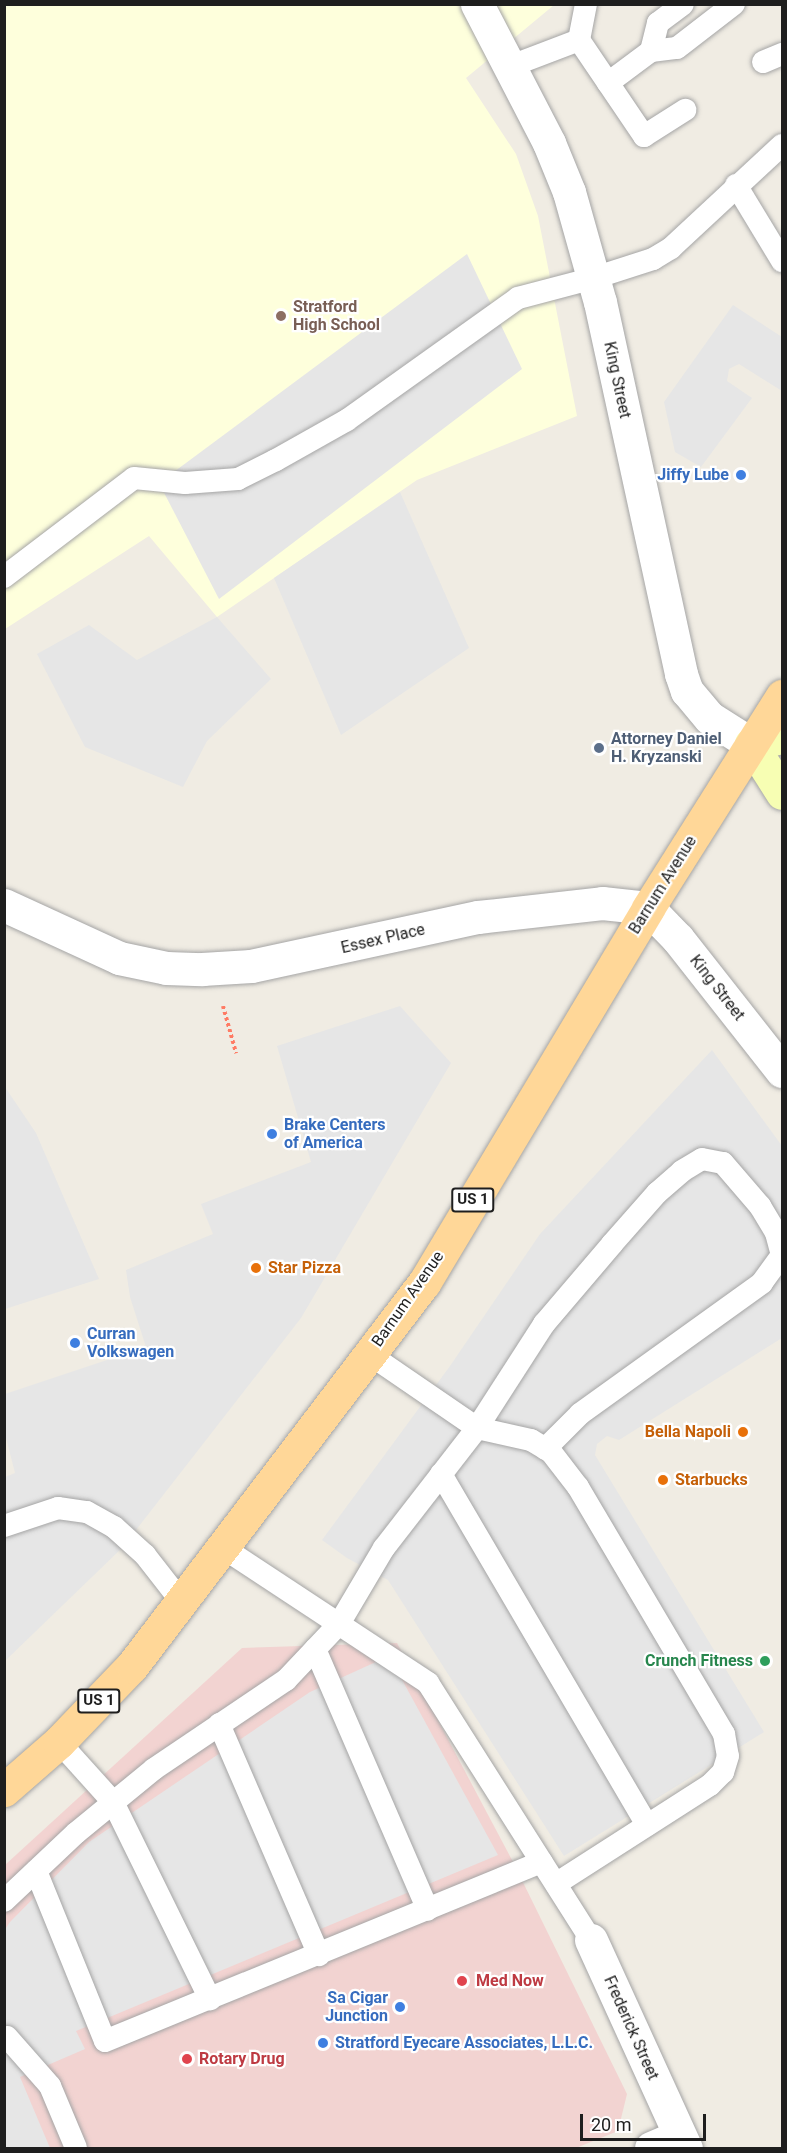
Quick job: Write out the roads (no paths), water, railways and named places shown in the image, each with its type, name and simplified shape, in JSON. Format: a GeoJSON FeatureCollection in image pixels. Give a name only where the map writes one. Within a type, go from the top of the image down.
{"type":"FeatureCollection","features":[{"type":"Feature","properties":{"kind":"main road","name":"Barnum Avenue"},"geometry":{"type":"LineString","coordinates":[[4,1791],[59,1742],[132,1666],[424,1282],[648,908],[767,741],[783,696]]}},
{"type":"Feature","properties":{"kind":"main road"},"geometry":{"type":"LineString","coordinates":[[767,741],[783,794]]}},
{"type":"Feature","properties":{"kind":"street","name":"King Street"},"geometry":{"type":"LineString","coordinates":[[477,4],[511,66],[566,182],[594,278],[681,674],[687,691],[704,712],[767,741]]}},
{"type":"Feature","properties":{"kind":"street","name":"Essex Place"},"geometry":{"type":"LineString","coordinates":[[4,905],[119,958],[166,968],[202,969],[251,966],[478,917],[602,903],[648,908]]}},
{"type":"Feature","properties":{"kind":"street","name":"King Street"},"geometry":{"type":"LineString","coordinates":[[648,908],[678,939],[783,1071]]}},
{"type":"Feature","properties":{"kind":"street","name":"Frederick Street"},"geometry":{"type":"LineString","coordinates":[[591,1940],[672,2144]]}},
{"type":"Feature","properties":{"kind":"lane"},"geometry":{"type":"LineString","coordinates":[[586,4],[579,40],[644,136],[685,110]]}},
{"type":"Feature","properties":{"kind":"lane"},"geometry":{"type":"LineString","coordinates":[[651,51],[658,23],[683,4]]}},
{"type":"Feature","properties":{"kind":"lane"},"geometry":{"type":"LineString","coordinates":[[608,83],[651,51],[677,48],[734,4]]}},
{"type":"Feature","properties":{"kind":"lane"},"geometry":{"type":"LineString","coordinates":[[511,66],[579,40]]}},
{"type":"Feature","properties":{"kind":"lane"},"geometry":{"type":"LineString","coordinates":[[4,577],[134,478],[185,483],[238,478],[276,460],[347,420],[506,304],[528,294],[594,278],[653,258],[671,248],[736,185],[783,146]]}},
{"type":"Feature","properties":{"kind":"lane"},"geometry":{"type":"LineString","coordinates":[[736,185],[783,261]]}},
{"type":"Feature","properties":{"kind":"lane"},"geometry":{"type":"LineString","coordinates":[[4,1901],[113,1802],[219,1724],[286,1680],[339,1624],[384,1548],[477,1428],[544,1324],[657,1193],[702,1159],[723,1163],[760,1206],[776,1233],[782,1255],[762,1283],[580,1414],[545,1449]]}},
{"type":"Feature","properties":{"kind":"lane"},"geometry":{"type":"LineString","coordinates":[[369,1354],[477,1428],[531,1440],[550,1452],[578,1488],[724,1734],[728,1756],[723,1772],[710,1785],[556,1884]]}},
{"type":"Feature","properties":{"kind":"lane"},"geometry":{"type":"LineString","coordinates":[[441,1474],[647,1825]]}},
{"type":"Feature","properties":{"kind":"lane"},"geometry":{"type":"LineString","coordinates":[[4,1527],[58,1508],[87,1512],[114,1527],[145,1555],[181,1601]]}},
{"type":"Feature","properties":{"kind":"lane"},"geometry":{"type":"LineString","coordinates":[[222,1547],[428,1683],[591,1940]]}},
{"type":"Feature","properties":{"kind":"lane"},"geometry":{"type":"LineString","coordinates":[[315,1649],[428,1910]]}},
{"type":"Feature","properties":{"kind":"lane"},"geometry":{"type":"LineString","coordinates":[[219,1724],[319,1955]]}},
{"type":"Feature","properties":{"kind":"lane"},"geometry":{"type":"LineString","coordinates":[[59,1742],[113,1802],[210,1999]]}},
{"type":"Feature","properties":{"kind":"lane"},"geometry":{"type":"LineString","coordinates":[[36,1871],[105,2041],[542,1862]]}},
{"type":"Feature","properties":{"kind":"lane"},"geometry":{"type":"LineString","coordinates":[[5,2035],[50,2086],[76,2148]]}},
{"type":"Feature","properties":{"kind":"place","name":"Stratford High School"},"geometry":{"type":"Point","coordinates":[281,316]}},
{"type":"Feature","properties":{"kind":"place","name":"Jiffy Lube"},"geometry":{"type":"Point","coordinates":[741,475]}},
{"type":"Feature","properties":{"kind":"place","name":"Attorney Daniel H. Kryzanski"},"geometry":{"type":"Point","coordinates":[599,748]}},
{"type":"Feature","properties":{"kind":"place","name":"Brake Centers of America"},"geometry":{"type":"Point","coordinates":[272,1134]}},
{"type":"Feature","properties":{"kind":"place","name":"Star Pizza"},"geometry":{"type":"Point","coordinates":[256,1268]}},
{"type":"Feature","properties":{"kind":"place","name":"Curran Volkswagen"},"geometry":{"type":"Point","coordinates":[75,1343]}},
{"type":"Feature","properties":{"kind":"place","name":"Bella Napoli"},"geometry":{"type":"Point","coordinates":[743,1432]}},
{"type":"Feature","properties":{"kind":"place","name":"Starbucks"},"geometry":{"type":"Point","coordinates":[663,1480]}},
{"type":"Feature","properties":{"kind":"place","name":"Crunch Fitness"},"geometry":{"type":"Point","coordinates":[765,1661]}},
{"type":"Feature","properties":{"kind":"place","name":"Med Now"},"geometry":{"type":"Point","coordinates":[462,1981]}},
{"type":"Feature","properties":{"kind":"place","name":"Sa Cigar Junction"},"geometry":{"type":"Point","coordinates":[400,2007]}},
{"type":"Feature","properties":{"kind":"place","name":"Stratford Eyecare Associates, L.L.C."},"geometry":{"type":"Point","coordinates":[323,2043]}},
{"type":"Feature","properties":{"kind":"place","name":"Rotary Drug"},"geometry":{"type":"Point","coordinates":[187,2059]}}]}
